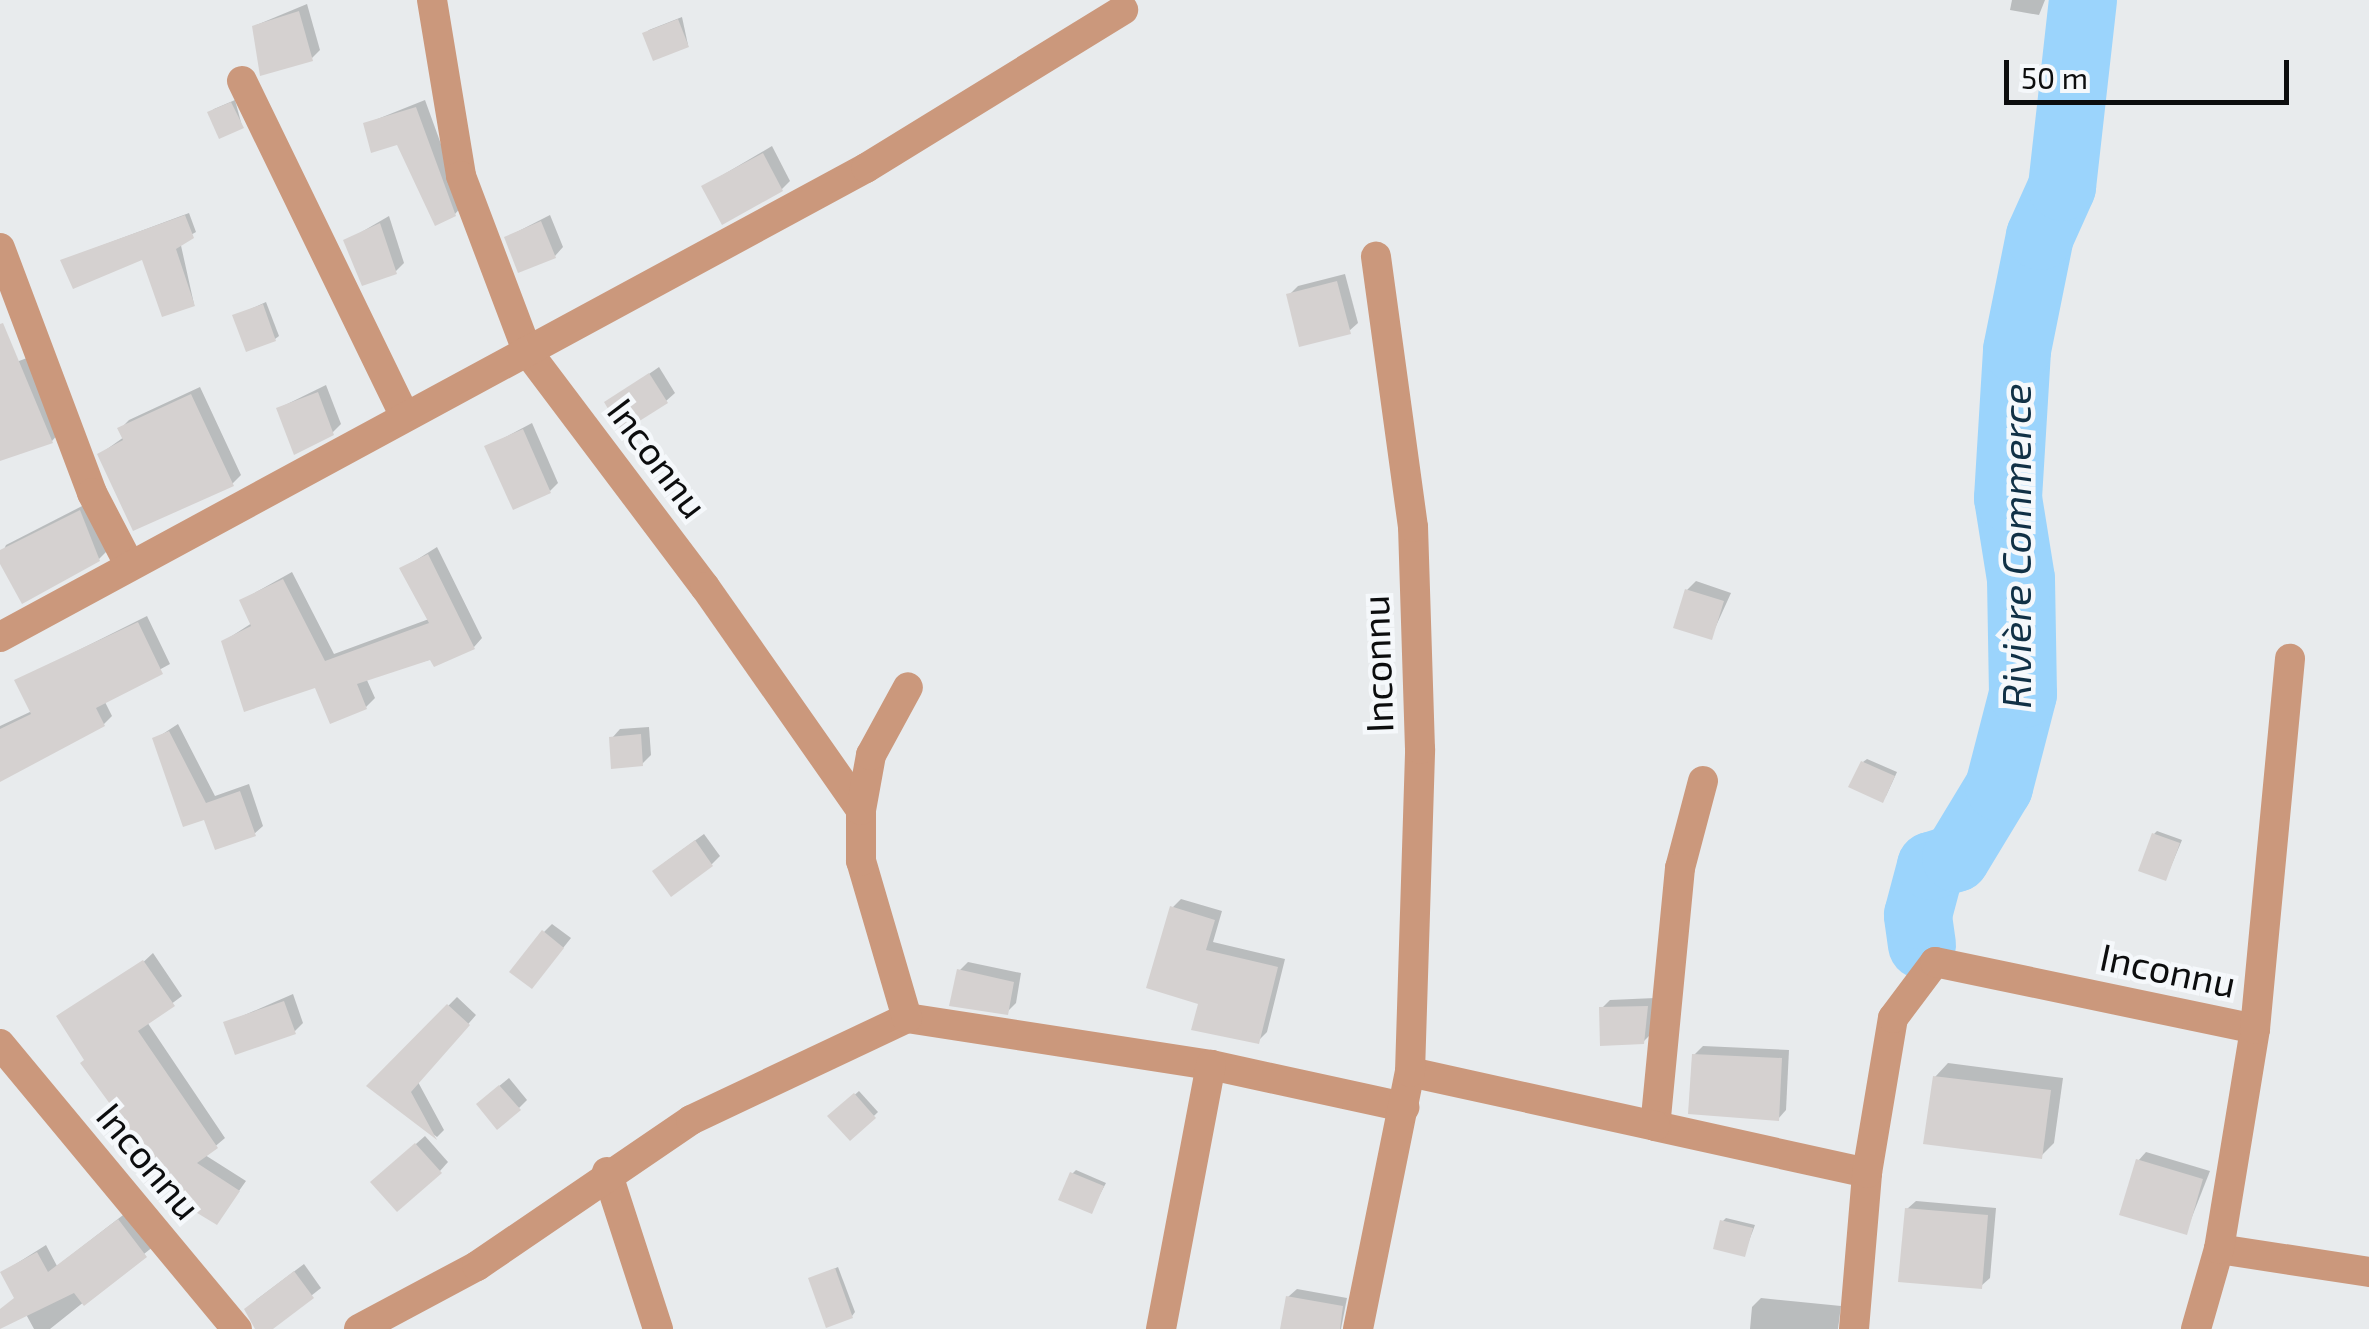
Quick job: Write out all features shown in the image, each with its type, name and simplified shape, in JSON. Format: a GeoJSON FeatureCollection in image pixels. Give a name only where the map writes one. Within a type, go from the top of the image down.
{"type":"FeatureCollection","features":[{"type":"Feature","properties":{"kind":"street","name":"Inconnu"},"geometry":{"type":"LineString","coordinates":[[432,0],[461,176],[527,351],[705,587],[860,810]]}},
{"type":"Feature","properties":{"kind":"street"},"geometry":{"type":"LineString","coordinates":[[2,630],[130,566],[866,168],[1123,10]]}},
{"type":"Feature","properties":{"kind":"street"},"geometry":{"type":"LineString","coordinates":[[242,80],[405,417]]}},
{"type":"Feature","properties":{"kind":"street"},"geometry":{"type":"LineString","coordinates":[[0,248],[92,493],[130,566]]}},
{"type":"Feature","properties":{"kind":"street","name":"Inconnu"},"geometry":{"type":"LineString","coordinates":[[1358,1329],[1410,1072],[1420,749],[1413,528],[1376,257]]}},
{"type":"Feature","properties":{"kind":"street","name":"Inconnu"},"geometry":{"type":"LineString","coordinates":[[2196,1329],[2219,1249],[2255,1029],[2290,659]]}},
{"type":"Feature","properties":{"kind":"street"},"geometry":{"type":"LineString","coordinates":[[907,1018],[861,861],[860,810],[870,755],[908,687]]}},
{"type":"Feature","properties":{"kind":"street"},"geometry":{"type":"LineString","coordinates":[[1655,1126],[1680,868],[1703,781]]}},
{"type":"Feature","properties":{"kind":"street","name":"Inconnu"},"geometry":{"type":"LineString","coordinates":[[1854,1329],[1868,1173],[1893,1018],[1935,962],[2255,1029]]}},
{"type":"Feature","properties":{"kind":"street"},"geometry":{"type":"LineString","coordinates":[[359,1329],[401,1319],[606,1172],[691,1120],[907,1018],[1211,1066],[1404,1107]]}},
{"type":"Feature","properties":{"kind":"street","name":"Inconnu"},"geometry":{"type":"LineString","coordinates":[[0,1044],[238,1329]]}},
{"type":"Feature","properties":{"kind":"street"},"geometry":{"type":"LineString","coordinates":[[1160,1329],[1211,1066]]}},
{"type":"Feature","properties":{"kind":"street"},"geometry":{"type":"LineString","coordinates":[[1410,1072],[1868,1173]]}},
{"type":"Feature","properties":{"kind":"street"},"geometry":{"type":"LineString","coordinates":[[606,1172],[658,1329]]}},
{"type":"Feature","properties":{"kind":"street"},"geometry":{"type":"LineString","coordinates":[[2219,1249],[2369,1272]]}},
{"type":"Feature","properties":{"kind":"building"},"geometry":{"type":"Polygon","coordinates":[[[299,11],[313,61],[260,76],[252,26],[299,11]]]}},
{"type":"Feature","properties":{"kind":"building"},"geometry":{"type":"Polygon","coordinates":[[[678,19],[689,47],[653,61],[642,33],[678,19]]]}},
{"type":"Feature","properties":{"kind":"building"},"geometry":{"type":"Polygon","coordinates":[[[231,102],[244,128],[219,139],[207,112],[231,102]]]}},
{"type":"Feature","properties":{"kind":"building"},"geometry":{"type":"Polygon","coordinates":[[[416,107],[456,216],[435,226],[397,145],[371,153],[363,123],[416,107]]]}},
{"type":"Feature","properties":{"kind":"building"},"geometry":{"type":"Polygon","coordinates":[[[763,153],[783,191],[722,225],[701,186],[763,153]]]}},
{"type":"Feature","properties":{"kind":"building"},"geometry":{"type":"Polygon","coordinates":[[[185,215],[194,238],[176,249],[195,306],[162,317],[142,260],[73,289],[60,260],[185,215]]]}},
{"type":"Feature","properties":{"kind":"building"},"geometry":{"type":"Polygon","coordinates":[[[541,221],[556,258],[518,273],[504,237],[541,221]]]}},
{"type":"Feature","properties":{"kind":"building"},"geometry":{"type":"Polygon","coordinates":[[[380,223],[397,274],[362,286],[343,240],[380,223]]]}},
{"type":"Feature","properties":{"kind":"building"},"geometry":{"type":"Polygon","coordinates":[[[1337,281],[1351,334],[1299,347],[1286,294],[1337,281]]]}},
{"type":"Feature","properties":{"kind":"building"},"geometry":{"type":"Polygon","coordinates":[[[263,304],[276,341],[246,352],[232,315],[263,304]]]}},
{"type":"Feature","properties":{"kind":"building"},"geometry":{"type":"Polygon","coordinates":[[[3,323],[53,443],[0,461],[0,324],[3,323]]]}},
{"type":"Feature","properties":{"kind":"building"},"geometry":{"type":"Polygon","coordinates":[[[649,373],[668,403],[622,432],[604,402],[649,373]]]}},
{"type":"Feature","properties":{"kind":"building"},"geometry":{"type":"Polygon","coordinates":[[[318,392],[334,435],[294,455],[276,408],[318,392]]]}},
{"type":"Feature","properties":{"kind":"building"},"geometry":{"type":"Polygon","coordinates":[[[191,394],[234,486],[133,531],[97,454],[123,440],[117,428],[191,394]]]}},
{"type":"Feature","properties":{"kind":"building"},"geometry":{"type":"Polygon","coordinates":[[[523,429],[551,493],[513,510],[484,446],[523,429]]]}},
{"type":"Feature","properties":{"kind":"building"},"geometry":{"type":"Polygon","coordinates":[[[80,510],[100,561],[22,604],[0,564],[0,550],[80,510]]]}},
{"type":"Feature","properties":{"kind":"building"},"geometry":{"type":"Polygon","coordinates":[[[428,554],[475,649],[434,667],[430,660],[357,684],[367,709],[330,724],[315,688],[244,712],[221,641],[251,626],[239,600],[283,579],[325,661],[429,623],[399,568],[428,554]]]}},
{"type":"Feature","properties":{"kind":"building"},"geometry":{"type":"Polygon","coordinates":[[[1685,589],[1724,601],[1712,640],[1673,628],[1685,589]]]}},
{"type":"Feature","properties":{"kind":"building"},"geometry":{"type":"Polygon","coordinates":[[[138,622],[163,674],[96,708],[105,726],[0,782],[0,729],[31,714],[14,680],[138,622]]]}},
{"type":"Feature","properties":{"kind":"building"},"geometry":{"type":"Polygon","coordinates":[[[169,731],[206,803],[240,791],[256,836],[215,850],[204,820],[183,827],[152,738],[169,731]]]}},
{"type":"Feature","properties":{"kind":"building"},"geometry":{"type":"Polygon","coordinates":[[[641,734],[643,766],[611,769],[609,737],[641,734]]]}},
{"type":"Feature","properties":{"kind":"building"},"geometry":{"type":"Polygon","coordinates":[[[1861,761],[1895,776],[1883,803],[1848,787],[1861,761]]]}},
{"type":"Feature","properties":{"kind":"building"},"geometry":{"type":"Polygon","coordinates":[[[2152,833],[2180,843],[2166,881],[2138,871],[2152,833]]]}},
{"type":"Feature","properties":{"kind":"building"},"geometry":{"type":"Polygon","coordinates":[[[695,840],[713,866],[671,897],[652,871],[695,840]]]}},
{"type":"Feature","properties":{"kind":"building"},"geometry":{"type":"Polygon","coordinates":[[[1170,906],[1215,920],[1206,950],[1278,967],[1259,1044],[1191,1030],[1198,1004],[1146,988],[1170,906]]]}},
{"type":"Feature","properties":{"kind":"building"},"geometry":{"type":"Polygon","coordinates":[[[542,930],[564,948],[532,989],[509,972],[542,930]]]}},
{"type":"Feature","properties":{"kind":"building"},"geometry":{"type":"Polygon","coordinates":[[[143,960],[175,1006],[138,1031],[218,1148],[197,1163],[240,1191],[217,1225],[184,1205],[80,1063],[84,1060],[56,1016],[143,960]]]}},
{"type":"Feature","properties":{"kind":"building"},"geometry":{"type":"Polygon","coordinates":[[[957,969],[1014,982],[1008,1015],[949,1006],[957,969]]]}},
{"type":"Feature","properties":{"kind":"building"},"geometry":{"type":"Polygon","coordinates":[[[284,1001],[296,1034],[235,1055],[223,1022],[284,1001]]]}},
{"type":"Feature","properties":{"kind":"building"},"geometry":{"type":"Polygon","coordinates":[[[447,1004],[470,1025],[411,1092],[437,1140],[366,1086],[447,1004]]]}},
{"type":"Feature","properties":{"kind":"building"},"geometry":{"type":"Polygon","coordinates":[[[1648,1006],[1644,1044],[1600,1046],[1599,1007],[1648,1006]]]}},
{"type":"Feature","properties":{"kind":"building"},"geometry":{"type":"Polygon","coordinates":[[[1692,1054],[1782,1058],[1779,1121],[1688,1114],[1692,1054]]]}},
{"type":"Feature","properties":{"kind":"building"},"geometry":{"type":"Polygon","coordinates":[[[1933,1076],[2051,1090],[2042,1159],[1923,1144],[1933,1076]]]}},
{"type":"Feature","properties":{"kind":"building"},"geometry":{"type":"Polygon","coordinates":[[[499,1085],[521,1110],[497,1130],[476,1104],[499,1085]]]}},
{"type":"Feature","properties":{"kind":"building"},"geometry":{"type":"Polygon","coordinates":[[[854,1093],[876,1118],[850,1141],[827,1116],[854,1093]]]}},
{"type":"Feature","properties":{"kind":"building"},"geometry":{"type":"Polygon","coordinates":[[[415,1143],[442,1173],[397,1212],[370,1182],[415,1143]]]}},
{"type":"Feature","properties":{"kind":"building"},"geometry":{"type":"Polygon","coordinates":[[[2136,1159],[2203,1179],[2187,1235],[2119,1215],[2136,1159]]]}},
{"type":"Feature","properties":{"kind":"building"},"geometry":{"type":"Polygon","coordinates":[[[1070,1172],[1104,1186],[1092,1214],[1058,1200],[1070,1172]]]}},
{"type":"Feature","properties":{"kind":"building"},"geometry":{"type":"Polygon","coordinates":[[[1905,1208],[1988,1215],[1982,1289],[1898,1282],[1905,1208]]]}},
{"type":"Feature","properties":{"kind":"building"},"geometry":{"type":"Polygon","coordinates":[[[118,1219],[147,1257],[84,1306],[74,1293],[0,1329],[0,1309],[14,1298],[0,1272],[37,1252],[48,1272],[118,1219]]]}},
{"type":"Feature","properties":{"kind":"building"},"geometry":{"type":"Polygon","coordinates":[[[1720,1220],[1753,1228],[1745,1257],[1713,1249],[1720,1220]]]}},
{"type":"Feature","properties":{"kind":"building"},"geometry":{"type":"Polygon","coordinates":[[[835,1268],[853,1318],[826,1328],[808,1278],[835,1268]]]}},
{"type":"Feature","properties":{"kind":"building"},"geometry":{"type":"Polygon","coordinates":[[[294,1271],[314,1298],[273,1329],[255,1329],[244,1309],[294,1271]]]}},
{"type":"Feature","properties":{"kind":"building"},"geometry":{"type":"Polygon","coordinates":[[[1286,1296],[1343,1306],[1340,1329],[1280,1329],[1286,1296]]]}},
{"type":"Feature","properties":{"kind":"waterway","name":"Rivière Commerce"},"geometry":{"type":"LineString","coordinates":[[1922,945],[1918,915],[1931,866],[1956,858],[1999,787],[2023,694],[2021,579],[2008,498],[2017,350],[2040,236],[2062,187],[2083,0]]}}]}
